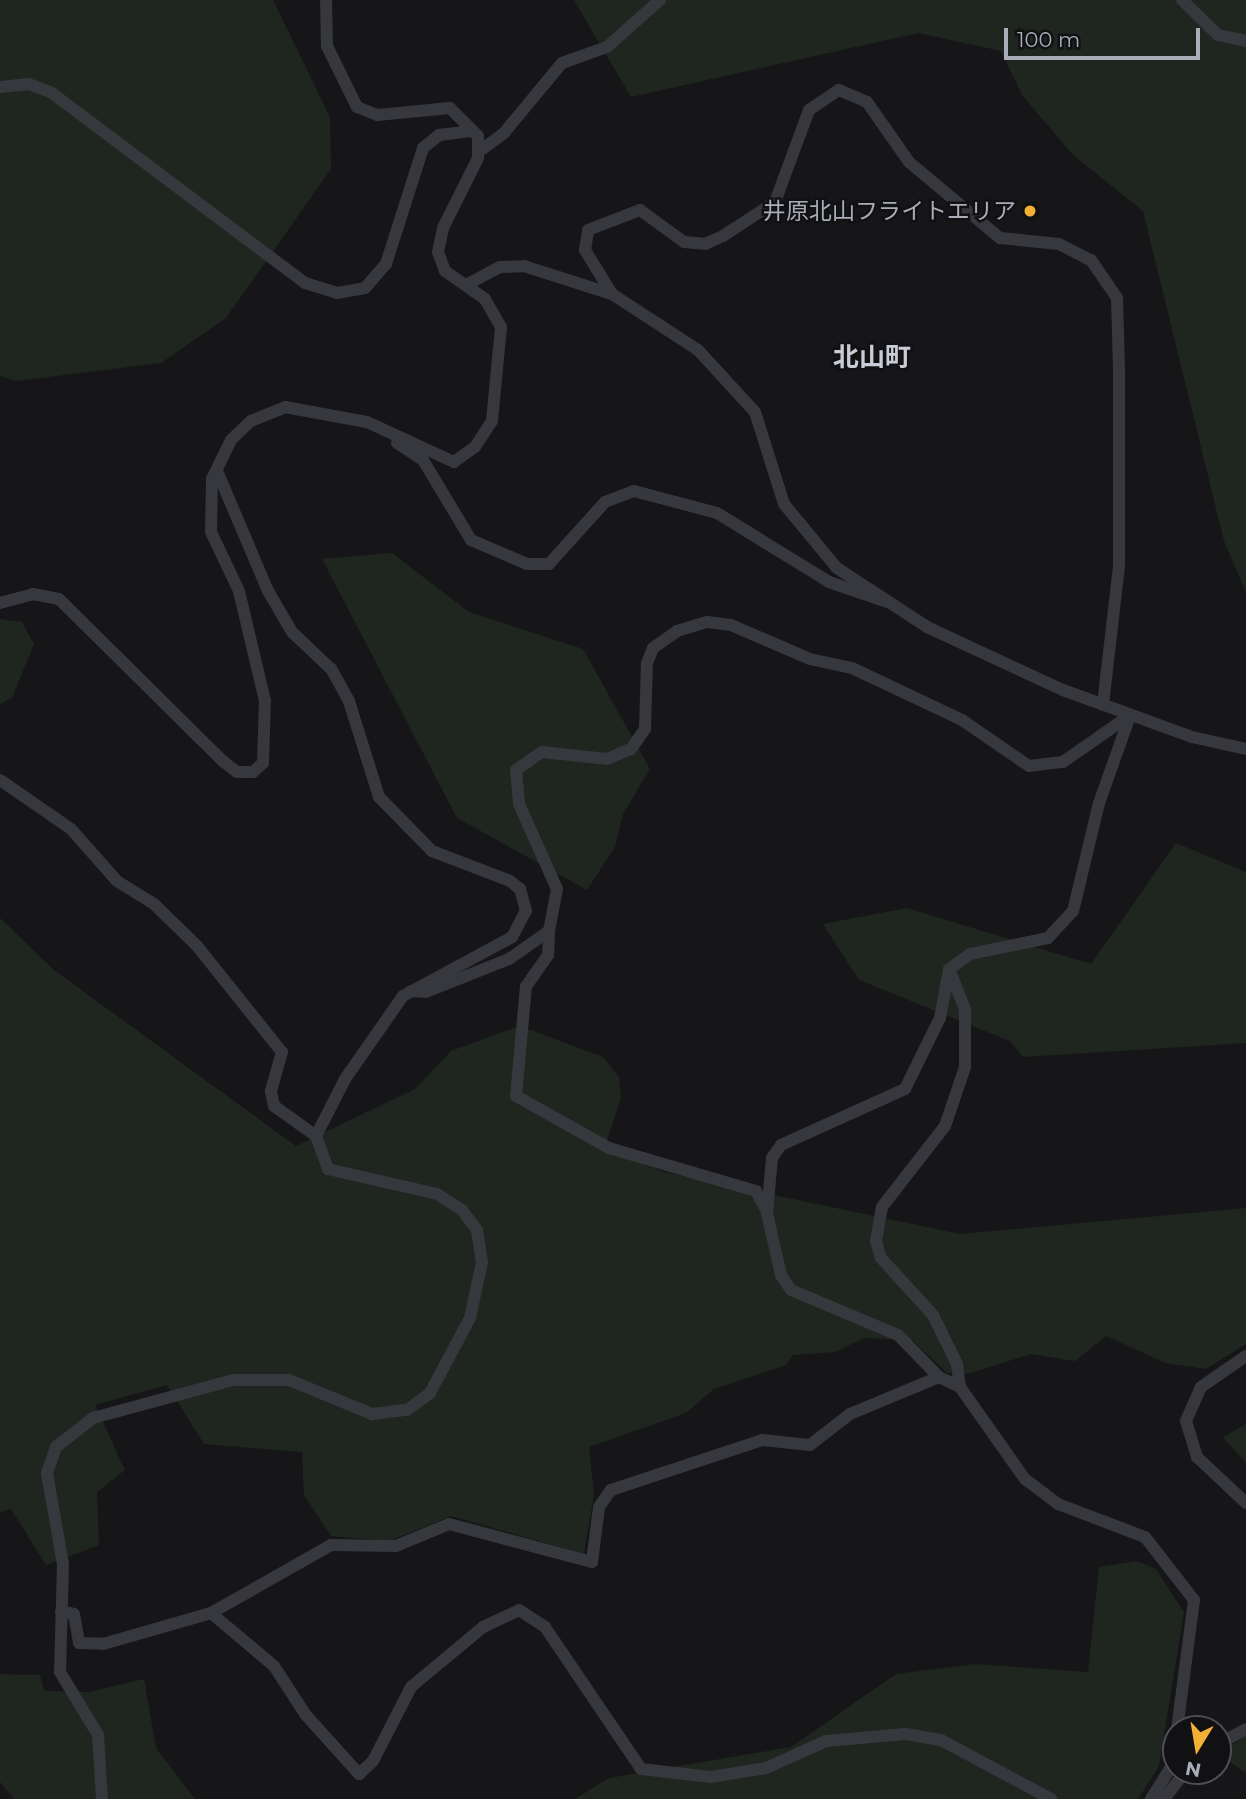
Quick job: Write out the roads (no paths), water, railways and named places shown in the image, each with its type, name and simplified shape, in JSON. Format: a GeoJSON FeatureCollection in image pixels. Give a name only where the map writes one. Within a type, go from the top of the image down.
{"type":"FeatureCollection","features":[{"type":"Feature","properties":{"kind":"street"},"geometry":{"type":"LineString","coordinates":[[326,0],[327,46],[357,107],[377,115],[450,108],[460,112],[481,150]]}},
{"type":"Feature","properties":{"kind":"street"},"geometry":{"type":"LineString","coordinates":[[0,603],[33,594],[59,599],[223,762],[237,772],[260,769],[265,701],[239,591],[213,547],[212,479],[218,473],[239,431],[273,410],[330,415],[388,430],[453,462],[475,447],[492,421],[504,341],[495,312],[466,285],[445,271],[439,240],[481,150],[504,133],[562,63],[607,47],[660,0]]}},
{"type":"Feature","properties":{"kind":"street"},"geometry":{"type":"LineString","coordinates":[[1182,0],[1218,35],[1246,41]]}},
{"type":"Feature","properties":{"kind":"street"},"geometry":{"type":"LineString","coordinates":[[0,87],[29,84],[52,93],[305,283],[337,293],[365,288],[386,264],[424,148],[439,135],[471,131]]}},
{"type":"Feature","properties":{"kind":"street"},"geometry":{"type":"LineString","coordinates":[[612,294],[585,250],[588,230],[640,210],[684,242],[705,244],[723,236],[775,202],[809,110],[839,90],[867,102],[909,162],[1000,238],[1059,244],[1091,260],[1117,298],[1119,368],[1119,566],[1103,705]]}},
{"type":"Feature","properties":{"kind":"street"},"geometry":{"type":"LineString","coordinates":[[466,285],[500,267],[524,266],[612,294],[698,350],[755,412],[784,504],[837,568],[928,627],[1103,705],[1130,716],[1246,749]]}},
{"type":"Feature","properties":{"kind":"street"},"geometry":{"type":"LineString","coordinates":[[388,430],[388,437],[423,460],[471,540],[519,561],[549,564],[605,502],[634,491],[718,513],[829,582],[888,602]]}},
{"type":"Feature","properties":{"kind":"street"},"geometry":{"type":"LineString","coordinates":[[218,473],[268,592],[292,632],[331,669],[349,701],[375,788],[391,814],[432,851],[510,881],[525,900],[524,922],[512,937],[411,991],[345,1079],[316,1136]]}},
{"type":"Feature","properties":{"kind":"street"},"geometry":{"type":"LineString","coordinates":[[960,1387],[939,1377],[898,1335],[791,1290],[781,1275],[767,1213],[756,1191],[609,1147],[516,1096],[526,986],[548,956],[549,931],[557,890],[519,804],[516,770],[542,752],[607,760],[631,749],[645,729],[647,663],[653,648],[677,631],[708,622],[731,625],[810,659],[852,668],[962,720],[1029,765],[1063,762],[1130,716]]}},
{"type":"Feature","properties":{"kind":"street"},"geometry":{"type":"LineString","coordinates":[[767,1213],[775,1150],[905,1089],[940,1018],[949,969],[970,954],[1048,938],[1066,920],[1083,888],[1097,811],[1130,716]]}},
{"type":"Feature","properties":{"kind":"street"},"geometry":{"type":"LineString","coordinates":[[0,780],[71,829],[117,881],[154,904],[197,946],[282,1052],[271,1091],[274,1106],[316,1136],[328,1169],[437,1194],[463,1210],[477,1230],[478,1289],[452,1359],[419,1405],[389,1414],[359,1413],[304,1384],[256,1377],[93,1418],[70,1430],[55,1447],[47,1473],[63,1564],[60,1672],[98,1735],[102,1799]]}},
{"type":"Feature","properties":{"kind":"street"},"geometry":{"type":"LineString","coordinates":[[411,991],[426,992],[509,960],[549,931]]}},
{"type":"Feature","properties":{"kind":"street"},"geometry":{"type":"LineString","coordinates":[[949,969],[965,1009],[965,1067],[945,1126],[882,1207],[876,1241],[881,1258],[947,1337],[960,1387],[1040,1495],[1145,1537],[1194,1600],[1178,1715]]}},
{"type":"Feature","properties":{"kind":"street"},"geometry":{"type":"LineString","coordinates":[[1246,1356],[1201,1387],[1186,1421],[1197,1457],[1246,1503]]}},
{"type":"Feature","properties":{"kind":"street"},"geometry":{"type":"LineString","coordinates":[[61,1611],[74,1614],[75,1639],[94,1646],[211,1613],[331,1545],[387,1547],[449,1524],[592,1562],[599,1507],[611,1490],[762,1440],[810,1444],[850,1414],[939,1377]]}},
{"type":"Feature","properties":{"kind":"street"},"geometry":{"type":"LineString","coordinates":[[211,1613],[274,1666],[305,1714],[359,1774],[373,1761],[411,1687],[483,1627],[519,1610],[545,1626],[641,1769],[711,1777],[766,1768],[837,1739],[906,1734],[941,1740],[1051,1799]]}},
{"type":"Feature","properties":{"kind":"street"},"geometry":{"type":"LineString","coordinates":[[1151,1799],[1162,1782]]}},
{"type":"Feature","properties":{"kind":"street"},"geometry":{"type":"LineString","coordinates":[[1164,1799],[1175,1785]]}},
{"type":"Feature","properties":{"kind":"place","name":"井原北山フライトエリア"},"geometry":{"type":"Point","coordinates":[1030,211]}},
{"type":"Feature","properties":{"kind":"district","name":"北山町"},"geometry":{"type":"Point","coordinates":[872,358]}}]}
